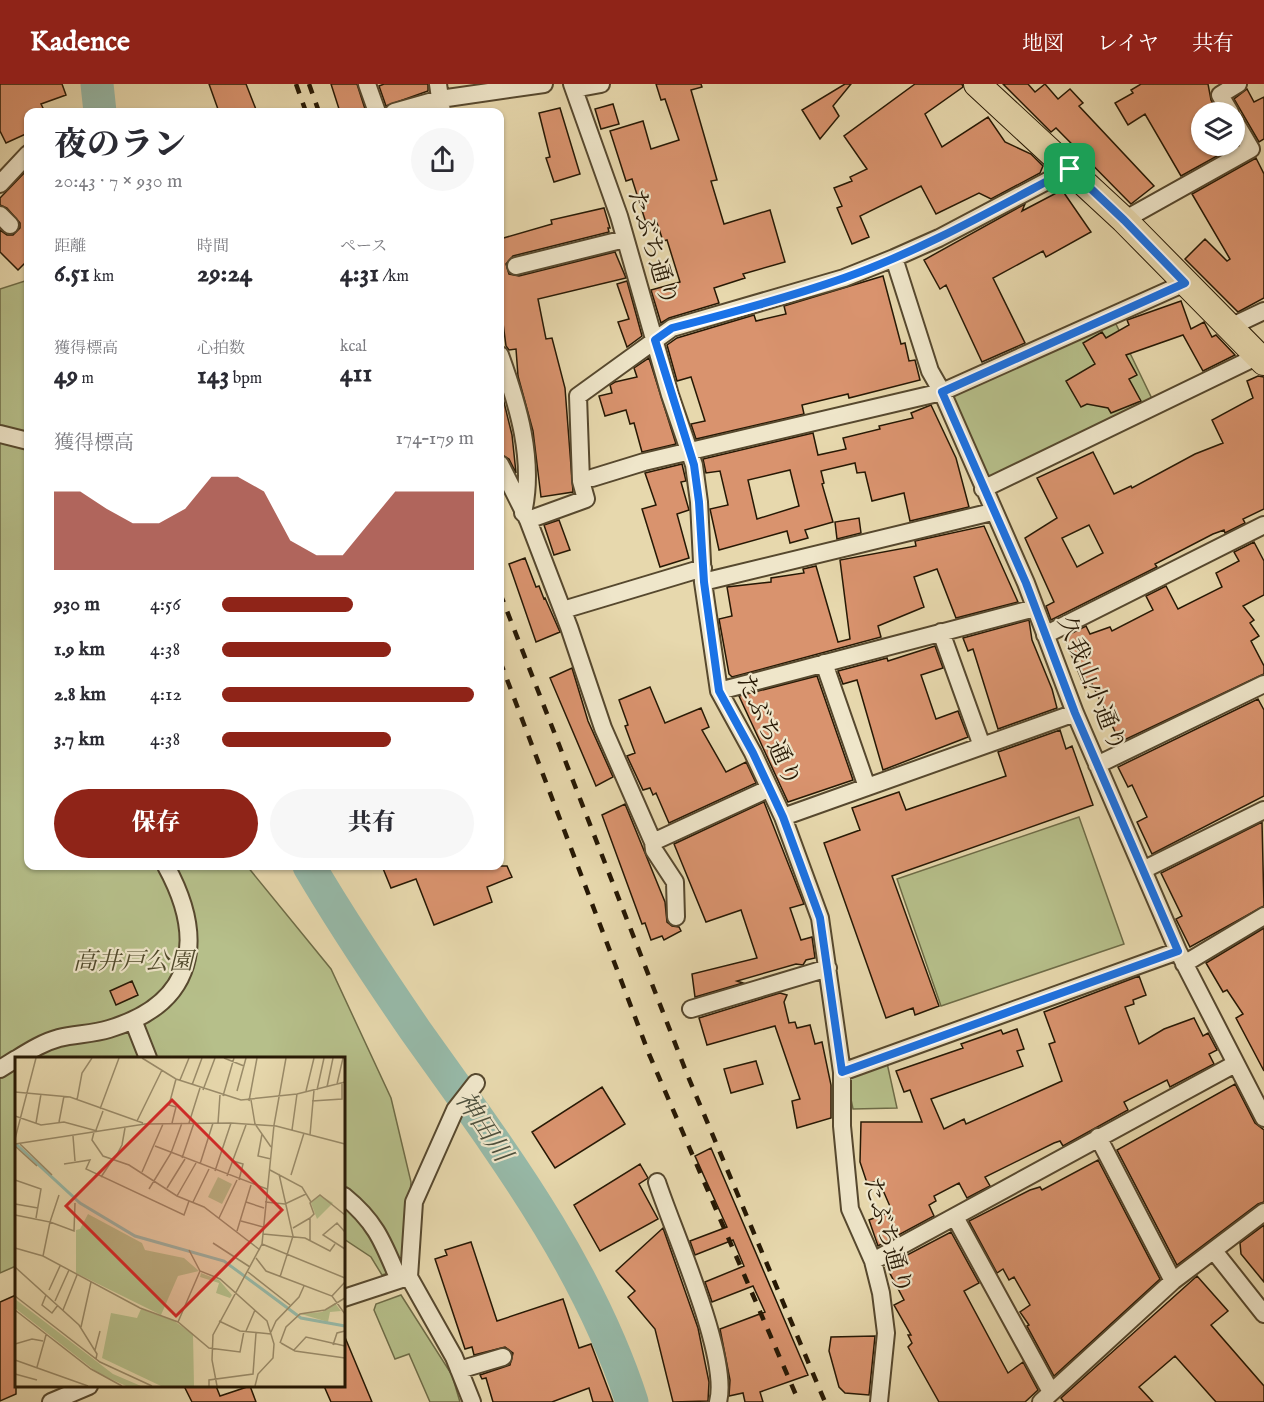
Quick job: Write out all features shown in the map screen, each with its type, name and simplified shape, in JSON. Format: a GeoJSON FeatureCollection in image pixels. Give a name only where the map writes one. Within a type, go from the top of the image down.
{"type":"FeatureCollection","features":[{"type":"Feature","properties":{"kind":"main road"},"geometry":{"type":"LineString","coordinates":[[977,84],[1124,220],[1261,359]]}},
{"type":"Feature","properties":{"kind":"street"},"geometry":{"type":"LineString","coordinates":[[367,84],[376,108]]}},
{"type":"Feature","properties":{"kind":"street"},"geometry":{"type":"LineString","coordinates":[[407,108],[440,98],[544,84]]}},
{"type":"Feature","properties":{"kind":"street"},"geometry":{"type":"LineString","coordinates":[[573,86],[601,84]]}},
{"type":"Feature","properties":{"kind":"street"},"geometry":{"type":"LineString","coordinates":[[1224,102],[1220,95],[1238,84]]}},
{"type":"Feature","properties":{"kind":"street","name":"たぶち通り"},"geometry":{"type":"LineString","coordinates":[[573,86],[625,239],[688,453],[694,465],[699,502],[703,575],[719,691],[753,753],[783,817],[820,918],[842,1072],[842,1126],[850,1209],[873,1261],[882,1293],[885,1333],[879,1402]]}},
{"type":"Feature","properties":{"kind":"street"},"geometry":{"type":"LineString","coordinates":[[1245,139],[1251,149],[1245,152]]}},
{"type":"Feature","properties":{"kind":"street"},"geometry":{"type":"LineString","coordinates":[[1124,220],[1238,156]]}},
{"type":"Feature","properties":{"kind":"street"},"geometry":{"type":"LineString","coordinates":[[0,184],[24,158]]}},
{"type":"Feature","properties":{"kind":"street"},"geometry":{"type":"LineString","coordinates":[[525,517],[586,499],[581,481],[578,396],[672,328],[844,278],[939,238],[1070,169]]}},
{"type":"Feature","properties":{"kind":"street"},"geometry":{"type":"LineString","coordinates":[[516,266],[625,239]]}},
{"type":"Feature","properties":{"kind":"street","name":"久我山小通り"},"geometry":{"type":"LineString","coordinates":[[894,258],[930,371],[942,392],[1035,608],[1097,765],[1181,957],[1264,1118]]}},
{"type":"Feature","properties":{"kind":"street"},"geometry":{"type":"LineString","coordinates":[[592,478],[644,462],[942,392],[1185,283]]}},
{"type":"Feature","properties":{"kind":"street"},"geometry":{"type":"LineString","coordinates":[[1230,327],[1264,310]]}},
{"type":"Feature","properties":{"kind":"street"},"geometry":{"type":"LineString","coordinates":[[983,489],[1261,359]]}},
{"type":"Feature","properties":{"kind":"street"},"geometry":{"type":"LineString","coordinates":[[504,367],[519,406],[528,492],[525,517]]}},
{"type":"Feature","properties":{"kind":"street"},"geometry":{"type":"LineString","coordinates":[[0,434],[24,440]]}},
{"type":"Feature","properties":{"kind":"street"},"geometry":{"type":"LineString","coordinates":[[504,472],[563,610],[603,728],[653,842],[654,850],[675,882],[676,917]]}},
{"type":"Feature","properties":{"kind":"street"},"geometry":{"type":"LineString","coordinates":[[563,610],[703,575],[992,512]]}},
{"type":"Feature","properties":{"kind":"street"},"geometry":{"type":"LineString","coordinates":[[1045,635],[1264,525]]}},
{"type":"Feature","properties":{"kind":"street"},"geometry":{"type":"LineString","coordinates":[[719,691],[1035,608]]}},
{"type":"Feature","properties":{"kind":"street"},"geometry":{"type":"LineString","coordinates":[[941,632],[982,746]]}},
{"type":"Feature","properties":{"kind":"street"},"geometry":{"type":"LineString","coordinates":[[824,663],[867,787]]}},
{"type":"Feature","properties":{"kind":"street"},"geometry":{"type":"LineString","coordinates":[[1097,765],[1264,684]]}},
{"type":"Feature","properties":{"kind":"street"},"geometry":{"type":"LineString","coordinates":[[783,817],[1075,713]]}},
{"type":"Feature","properties":{"kind":"street"},"geometry":{"type":"LineString","coordinates":[[653,842],[768,789]]}},
{"type":"Feature","properties":{"kind":"street"},"geometry":{"type":"LineString","coordinates":[[1143,870],[1264,810]]}},
{"type":"Feature","properties":{"kind":"street"},"geometry":{"type":"LineString","coordinates":[[20,1057],[37,1046],[60,1038],[108,1029],[133,1020],[147,1012],[178,981],[186,963],[190,941],[188,918],[184,900],[168,870]]}},
{"type":"Feature","properties":{"kind":"street"},"geometry":{"type":"LineString","coordinates":[[842,1072],[1181,957],[1264,916]]}},
{"type":"Feature","properties":{"kind":"street"},"geometry":{"type":"LineString","coordinates":[[691,1009],[828,968]]}},
{"type":"Feature","properties":{"kind":"street"},"geometry":{"type":"LineString","coordinates":[[133,1020],[147,1057]]}},
{"type":"Feature","properties":{"kind":"street"},"geometry":{"type":"LineString","coordinates":[[0,1069],[15,1060]]}},
{"type":"Feature","properties":{"kind":"street"},"geometry":{"type":"LineString","coordinates":[[873,1261],[1235,1064]]}},
{"type":"Feature","properties":{"kind":"street"},"geometry":{"type":"LineString","coordinates":[[404,1278],[414,1202],[460,1103],[474,1085]]}},
{"type":"Feature","properties":{"kind":"street"},"geometry":{"type":"LineString","coordinates":[[1098,1137],[1173,1281]]}},
{"type":"Feature","properties":{"kind":"street"},"geometry":{"type":"LineString","coordinates":[[657,1182],[710,1330],[722,1389],[718,1402]]}},
{"type":"Feature","properties":{"kind":"street"},"geometry":{"type":"LineString","coordinates":[[345,1197],[368,1218],[380,1236],[459,1370],[472,1402]]}},
{"type":"Feature","properties":{"kind":"street"},"geometry":{"type":"LineString","coordinates":[[955,1217],[1046,1397],[1173,1281],[1264,1212]]}},
{"type":"Feature","properties":{"kind":"street"},"geometry":{"type":"LineString","coordinates":[[1214,1251],[1264,1314]]}},
{"type":"Feature","properties":{"kind":"street"},"geometry":{"type":"LineString","coordinates":[[345,1298],[404,1278]]}},
{"type":"Feature","properties":{"kind":"street"},"geometry":{"type":"LineString","coordinates":[[459,1370],[503,1357]]}},
{"type":"Feature","properties":{"kind":"street"},"geometry":{"type":"LineString","coordinates":[[51,1402],[87,1387]]}},
{"type":"Feature","properties":{"kind":"green space","name":"高井戸公園"},"geometry":{"type":"Polygon","coordinates":[[[24,281],[24,870],[250,870],[331,969],[391,1098],[411,1182],[404,1268],[382,1275],[371,1257],[345,1240],[345,1057],[15,1057],[15,1266],[0,1273],[0,289],[24,281]]]}},
{"type":"Feature","properties":{"kind":"green space"},"geometry":{"type":"Polygon","coordinates":[[[1114,320],[1154,403],[994,478],[986,476],[951,400],[955,391],[1114,320]]]}},
{"type":"Feature","properties":{"kind":"green space"},"geometry":{"type":"Polygon","coordinates":[[[1079,817],[1124,944],[941,1006],[897,879],[1079,817]]]}},
{"type":"Feature","properties":{"kind":"green space"},"geometry":{"type":"Polygon","coordinates":[[[887,1063],[897,1108],[853,1109],[847,1080],[887,1063]]]}},
{"type":"Feature","properties":{"kind":"green space"},"geometry":{"type":"Polygon","coordinates":[[[401,1295],[452,1375],[460,1402],[430,1402],[409,1354],[395,1359],[374,1310],[376,1304],[401,1295]]]}},
{"type":"Feature","properties":{"kind":"building"},"geometry":{"type":"Polygon","coordinates":[[[0,84],[62,84],[66,95],[41,104],[43,108],[24,108],[24,135],[6,143],[0,131],[0,84]]]}},
{"type":"Feature","properties":{"kind":"building"},"geometry":{"type":"Polygon","coordinates":[[[209,84],[246,84],[255,108],[218,108],[209,84]]]}},
{"type":"Feature","properties":{"kind":"building"},"geometry":{"type":"Polygon","coordinates":[[[331,84],[357,84],[365,108],[339,108],[331,84]]]}},
{"type":"Feature","properties":{"kind":"building"},"geometry":{"type":"Polygon","coordinates":[[[428,84],[428,91],[386,106],[379,86],[428,84]]]}},
{"type":"Feature","properties":{"kind":"building"},"geometry":{"type":"Polygon","coordinates":[[[656,84],[701,84],[702,87],[691,90],[717,180],[711,181],[724,224],[770,210],[785,262],[743,274],[745,278],[714,288],[719,303],[669,318],[661,323],[651,290],[680,282],[667,240],[663,241],[657,223],[647,226],[632,179],[626,181],[610,131],[643,121],[651,149],[679,140],[665,99],[661,100],[656,84]]]}},
{"type":"Feature","properties":{"kind":"building"},"geometry":{"type":"Polygon","coordinates":[[[845,84],[851,84],[833,106],[839,116],[820,139],[802,110],[845,84]]]}},
{"type":"Feature","properties":{"kind":"building"},"geometry":{"type":"Polygon","coordinates":[[[915,84],[962,84],[963,87],[925,114],[942,147],[988,117],[1005,142],[1031,154],[1043,166],[1040,173],[991,199],[979,193],[936,214],[921,186],[860,216],[869,237],[852,244],[837,208],[842,206],[834,188],[852,181],[850,177],[867,169],[844,136],[915,84]]]}},
{"type":"Feature","properties":{"kind":"building"},"geometry":{"type":"Polygon","coordinates":[[[1003,84],[1028,84],[1035,92],[1045,84],[1058,99],[1070,89],[1083,103],[1079,106],[1154,186],[1131,204],[1056,128],[1051,132],[1003,84]]]}},
{"type":"Feature","properties":{"kind":"building"},"geometry":{"type":"Polygon","coordinates":[[[1141,84],[1208,84],[1212,102],[1191,102],[1191,156],[1217,156],[1181,176],[1145,114],[1128,125],[1115,103],[1133,93],[1131,90],[1141,84]]]}},
{"type":"Feature","properties":{"kind":"building"},"geometry":{"type":"Polygon","coordinates":[[[1247,89],[1254,102],[1264,97],[1264,139],[1259,142],[1245,118],[1245,102],[1236,102],[1234,99],[1247,89]]]}},
{"type":"Feature","properties":{"kind":"building"},"geometry":{"type":"Polygon","coordinates":[[[613,104],[619,124],[601,129],[595,109],[613,104]]]}},
{"type":"Feature","properties":{"kind":"building"},"geometry":{"type":"Polygon","coordinates":[[[560,108],[580,174],[554,182],[546,158],[550,157],[539,113],[560,108]]]}},
{"type":"Feature","properties":{"kind":"building"},"geometry":{"type":"Polygon","coordinates":[[[1256,158],[1264,174],[1264,298],[1238,312],[1185,259],[1205,239],[1227,261],[1230,259],[1192,194],[1256,158]]]}},
{"type":"Feature","properties":{"kind":"building"},"geometry":{"type":"Polygon","coordinates":[[[24,173],[24,264],[18,270],[0,252],[0,230],[7,235],[13,235],[20,228],[20,223],[7,208],[0,205],[0,198],[24,173]]]}},
{"type":"Feature","properties":{"kind":"building"},"geometry":{"type":"Polygon","coordinates":[[[1062,190],[1091,232],[1046,257],[1043,251],[993,278],[1025,343],[982,362],[946,285],[940,289],[924,260],[1025,204],[1022,211],[1062,190]]]}},
{"type":"Feature","properties":{"kind":"building"},"geometry":{"type":"Polygon","coordinates":[[[604,208],[610,228],[608,228],[609,232],[513,256],[506,264],[509,274],[519,276],[615,252],[626,278],[538,299],[546,339],[552,338],[565,388],[573,492],[541,497],[533,431],[518,376],[516,349],[509,350],[506,346],[504,238],[552,224],[551,220],[604,208]]]}},
{"type":"Feature","properties":{"kind":"building"},"geometry":{"type":"Polygon","coordinates":[[[883,276],[901,344],[905,343],[909,361],[915,360],[920,380],[849,398],[848,394],[802,405],[804,414],[696,439],[691,424],[705,421],[691,377],[677,381],[667,345],[677,338],[754,315],[756,321],[786,314],[784,306],[883,276]]]}},
{"type":"Feature","properties":{"kind":"building"},"geometry":{"type":"Polygon","coordinates":[[[627,281],[642,336],[627,347],[618,322],[629,319],[617,284],[627,281]]]}},
{"type":"Feature","properties":{"kind":"building"},"geometry":{"type":"Polygon","coordinates":[[[1181,301],[1191,329],[1204,322],[1212,337],[1216,335],[1235,355],[1203,371],[1183,335],[1126,355],[1137,375],[1129,379],[1141,401],[1111,413],[1108,408],[1087,404],[1081,407],[1066,381],[1095,364],[1083,343],[1102,332],[1106,338],[1129,325],[1127,320],[1181,301]]]}},
{"type":"Feature","properties":{"kind":"building"},"geometry":{"type":"Polygon","coordinates":[[[649,358],[676,444],[642,452],[634,423],[630,424],[626,410],[605,416],[599,396],[612,393],[610,385],[615,382],[637,377],[634,368],[649,358]]]}},
{"type":"Feature","properties":{"kind":"building"},"geometry":{"type":"Polygon","coordinates":[[[1258,376],[1264,377],[1264,509],[1243,519],[1245,523],[1225,533],[1224,530],[1213,534],[1155,564],[1157,567],[1051,620],[1046,606],[1054,602],[1025,538],[1057,518],[1037,478],[1093,452],[1114,494],[1131,486],[1132,488],[1195,454],[1223,443],[1212,420],[1253,398],[1247,381],[1258,376]],[[1089,525],[1062,538],[1077,567],[1103,553],[1089,525]]]}},
{"type":"Feature","properties":{"kind":"building"},"geometry":{"type":"Polygon","coordinates":[[[504,402],[512,435],[516,473],[509,459],[504,456],[504,402]]]}},
{"type":"Feature","properties":{"kind":"building"},"geometry":{"type":"Polygon","coordinates":[[[931,405],[956,458],[969,507],[910,521],[904,493],[872,501],[865,472],[857,473],[855,463],[821,471],[824,483],[822,484],[833,522],[805,530],[808,538],[790,543],[787,531],[719,550],[710,509],[728,505],[720,471],[706,473],[703,459],[813,433],[818,455],[846,449],[843,438],[913,418],[911,413],[931,405]],[[790,470],[748,480],[757,519],[799,506],[790,470]]]}},
{"type":"Feature","properties":{"kind":"building"},"geometry":{"type":"Polygon","coordinates":[[[682,464],[686,481],[681,482],[689,510],[677,514],[689,558],[660,567],[642,509],[656,505],[645,473],[682,464]]]}},
{"type":"Feature","properties":{"kind":"building"},"geometry":{"type":"Polygon","coordinates":[[[859,518],[861,533],[837,539],[835,522],[859,518]]]}},
{"type":"Feature","properties":{"kind":"building"},"geometry":{"type":"Polygon","coordinates":[[[559,520],[570,550],[554,555],[544,525],[559,520]]]}},
{"type":"Feature","properties":{"kind":"building"},"geometry":{"type":"Polygon","coordinates":[[[984,526],[1018,602],[956,618],[937,569],[914,577],[924,607],[878,626],[881,637],[732,677],[729,674],[719,619],[732,616],[727,587],[771,582],[771,578],[804,573],[803,569],[816,566],[838,642],[850,639],[840,560],[916,546],[915,541],[984,526]]]}},
{"type":"Feature","properties":{"kind":"building"},"geometry":{"type":"Polygon","coordinates":[[[1254,542],[1264,561],[1264,595],[1243,606],[1254,620],[1250,623],[1259,636],[1251,641],[1264,666],[1264,674],[1120,742],[1092,684],[1085,688],[1064,637],[1086,626],[1090,634],[1110,627],[1112,631],[1153,610],[1146,596],[1166,586],[1178,609],[1222,587],[1216,573],[1239,561],[1234,552],[1254,542]]]}},
{"type":"Feature","properties":{"kind":"building"},"geometry":{"type":"Polygon","coordinates":[[[525,558],[536,587],[539,586],[560,632],[536,642],[509,564],[525,558]]]}},
{"type":"Feature","properties":{"kind":"building"},"geometry":{"type":"Polygon","coordinates":[[[1029,620],[1032,640],[1052,689],[1057,708],[998,729],[973,649],[968,651],[963,638],[1029,620]]]}},
{"type":"Feature","properties":{"kind":"building"},"geometry":{"type":"Polygon","coordinates":[[[935,646],[943,668],[921,675],[936,719],[958,711],[968,737],[883,770],[857,680],[843,684],[838,671],[887,658],[888,661],[935,646]]]}},
{"type":"Feature","properties":{"kind":"building"},"geometry":{"type":"Polygon","coordinates":[[[572,668],[588,721],[613,777],[596,786],[550,678],[572,668]]]}},
{"type":"Feature","properties":{"kind":"building"},"geometry":{"type":"Polygon","coordinates":[[[817,676],[853,780],[788,802],[739,696],[817,676]]]}},
{"type":"Feature","properties":{"kind":"building"},"geometry":{"type":"Polygon","coordinates":[[[650,687],[665,723],[701,708],[709,727],[702,730],[726,772],[746,762],[756,783],[669,823],[656,793],[653,795],[650,788],[643,790],[627,756],[635,753],[619,700],[650,687]]]}},
{"type":"Feature","properties":{"kind":"building"},"geometry":{"type":"Polygon","coordinates":[[[1258,699],[1264,710],[1264,796],[1152,854],[1137,822],[1147,817],[1132,785],[1128,787],[1118,767],[1258,699]]]}},
{"type":"Feature","properties":{"kind":"building"},"geometry":{"type":"Polygon","coordinates":[[[1060,730],[1066,749],[1072,746],[1093,805],[892,876],[939,1006],[915,1015],[913,1008],[886,1018],[824,843],[860,830],[852,808],[899,792],[906,810],[1006,776],[998,752],[1060,730]]]}},
{"type":"Feature","properties":{"kind":"building"},"geometry":{"type":"Polygon","coordinates":[[[764,802],[804,904],[790,908],[801,940],[812,937],[815,958],[806,960],[803,965],[796,964],[737,981],[743,983],[695,997],[692,974],[757,958],[741,910],[706,922],[674,844],[764,802]]]}},
{"type":"Feature","properties":{"kind":"building"},"geometry":{"type":"Polygon","coordinates":[[[625,804],[665,902],[667,922],[679,927],[681,931],[664,940],[662,936],[651,940],[645,923],[642,924],[602,815],[625,804]]]}},
{"type":"Feature","properties":{"kind":"building"},"geometry":{"type":"Polygon","coordinates":[[[1262,822],[1264,906],[1190,947],[1176,919],[1182,916],[1161,873],[1262,822]]]}},
{"type":"Feature","properties":{"kind":"building"},"geometry":{"type":"Polygon","coordinates":[[[504,866],[507,866],[512,877],[487,887],[492,902],[434,925],[416,879],[391,888],[384,870],[504,870],[504,866]]]}},
{"type":"Feature","properties":{"kind":"building"},"geometry":{"type":"Polygon","coordinates":[[[1264,928],[1264,1071],[1236,1018],[1243,1014],[1227,990],[1223,992],[1206,963],[1264,928]]]}},
{"type":"Feature","properties":{"kind":"building"},"geometry":{"type":"Polygon","coordinates":[[[1139,976],[1146,995],[1133,1000],[1134,1004],[1125,1007],[1139,1044],[1164,1029],[1194,1018],[1203,1036],[1208,1033],[1217,1050],[1209,1054],[1214,1064],[1170,1087],[1167,1080],[1124,1102],[1128,1110],[1063,1146],[1060,1141],[1054,1143],[985,1177],[990,1186],[967,1198],[959,1183],[934,1196],[936,1201],[929,1205],[934,1216],[878,1246],[869,1220],[892,1211],[879,1181],[867,1183],[860,1162],[861,1122],[922,1122],[910,1090],[904,1092],[896,1071],[963,1048],[961,1044],[1001,1030],[1003,1034],[1017,1029],[1024,1049],[1017,1051],[1023,1066],[931,1099],[944,1129],[964,1119],[966,1124],[1062,1081],[1049,1044],[1055,1042],[1044,1012],[1139,976]]]}},
{"type":"Feature","properties":{"kind":"building"},"geometry":{"type":"Polygon","coordinates":[[[132,981],[138,995],[116,1005],[110,991],[132,981]]]}},
{"type":"Feature","properties":{"kind":"building"},"geometry":{"type":"Polygon","coordinates":[[[780,993],[787,995],[784,1002],[789,1023],[795,1022],[797,1028],[810,1025],[815,1044],[822,1042],[831,1085],[831,1118],[797,1128],[792,1101],[800,1099],[775,1026],[707,1045],[699,1018],[780,993]]]}},
{"type":"Feature","properties":{"kind":"building"},"geometry":{"type":"Polygon","coordinates":[[[756,1061],[763,1084],[731,1093],[724,1069],[756,1061]]]}},
{"type":"Feature","properties":{"kind":"building"},"geometry":{"type":"Polygon","coordinates":[[[1235,1084],[1255,1123],[1264,1130],[1264,1202],[1258,1204],[1177,1265],[1117,1150],[1235,1084]]]}},
{"type":"Feature","properties":{"kind":"building"},"geometry":{"type":"Polygon","coordinates":[[[602,1087],[625,1124],[555,1168],[532,1132],[602,1087]]]}},
{"type":"Feature","properties":{"kind":"building"},"geometry":{"type":"Polygon","coordinates":[[[711,1148],[808,1375],[760,1392],[763,1402],[745,1402],[743,1393],[729,1396],[730,1380],[720,1329],[765,1312],[753,1286],[712,1302],[705,1282],[744,1266],[733,1240],[695,1255],[690,1241],[727,1227],[695,1156],[711,1148]]]}},
{"type":"Feature","properties":{"kind":"building"},"geometry":{"type":"Polygon","coordinates":[[[1098,1160],[1160,1279],[1054,1376],[1027,1326],[1029,1325],[1020,1312],[1030,1305],[1014,1277],[1009,1280],[1003,1269],[997,1273],[969,1221],[1030,1190],[1040,1187],[1042,1190],[1098,1160]]]}},
{"type":"Feature","properties":{"kind":"building"},"geometry":{"type":"Polygon","coordinates":[[[640,1164],[648,1178],[639,1184],[658,1219],[600,1251],[574,1205],[640,1164]]]}},
{"type":"Feature","properties":{"kind":"building"},"geometry":{"type":"Polygon","coordinates":[[[1264,1225],[1264,1282],[1241,1254],[1240,1243],[1264,1225]]]}},
{"type":"Feature","properties":{"kind":"building"},"geometry":{"type":"Polygon","coordinates":[[[663,1228],[698,1328],[709,1382],[708,1401],[673,1402],[655,1329],[628,1297],[635,1291],[616,1271],[663,1228]]]}},
{"type":"Feature","properties":{"kind":"building"},"geometry":{"type":"Polygon","coordinates":[[[951,1232],[979,1283],[964,1291],[1008,1373],[1023,1362],[1038,1390],[1025,1402],[939,1402],[908,1347],[912,1343],[908,1335],[911,1335],[894,1305],[904,1300],[886,1266],[951,1232]]]}},
{"type":"Feature","properties":{"kind":"building"},"geometry":{"type":"Polygon","coordinates":[[[471,1242],[497,1321],[563,1299],[579,1348],[591,1344],[613,1402],[593,1402],[589,1388],[552,1402],[493,1402],[486,1378],[482,1379],[480,1375],[510,1365],[513,1353],[505,1347],[474,1355],[472,1347],[465,1349],[435,1259],[447,1255],[445,1250],[471,1242]]]}},
{"type":"Feature","properties":{"kind":"building"},"geometry":{"type":"Polygon","coordinates":[[[1197,1276],[1228,1311],[1211,1325],[1264,1386],[1264,1402],[1216,1402],[1175,1356],[1139,1387],[1153,1402],[1064,1402],[1061,1398],[1197,1276]]]}},
{"type":"Feature","properties":{"kind":"building"},"geometry":{"type":"Polygon","coordinates":[[[15,1295],[16,1394],[0,1401],[0,1302],[15,1295]]]}},
{"type":"Feature","properties":{"kind":"building"},"geometry":{"type":"Polygon","coordinates":[[[875,1336],[869,1395],[845,1393],[839,1387],[829,1351],[831,1337],[875,1336]]]}},
{"type":"Feature","properties":{"kind":"building"},"geometry":{"type":"Polygon","coordinates":[[[345,1337],[372,1402],[331,1402],[324,1387],[345,1387],[345,1337]]]}},
{"type":"Feature","properties":{"kind":"building"},"geometry":{"type":"Polygon","coordinates":[[[184,1387],[216,1387],[220,1396],[250,1387],[256,1402],[192,1402],[184,1387]]]}},
{"type":"Feature","properties":{"kind":"waterway","name":"神田川"},"geometry":{"type":"LineString","coordinates":[[97,84],[100,108]]}},
{"type":"Feature","properties":{"kind":"waterway","name":"神田川"},"geometry":{"type":"LineString","coordinates":[[311,870],[387,989],[509,1163],[566,1254],[613,1351],[632,1402]]}},
{"type":"Feature","properties":{"kind":"railway"},"geometry":{"type":"LineString","coordinates":[[296,84],[305,108]]}},
{"type":"Feature","properties":{"kind":"railway"},"geometry":{"type":"LineString","coordinates":[[309,84],[318,108]]}},
{"type":"Feature","properties":{"kind":"railway"},"geometry":{"type":"LineString","coordinates":[[504,603],[687,1074],[825,1402]]}},
{"type":"Feature","properties":{"kind":"railway"},"geometry":{"type":"LineString","coordinates":[[504,672],[649,1054],[799,1402]]}},
{"type":"Feature","properties":{"kind":"route"},"geometry":{"type":"LineString","coordinates":[[1070,169],[1185,283],[942,392],[992,512],[1026,583],[1075,713],[1178,951],[842,1072],[820,918],[783,817],[753,753],[719,691],[710,639],[694,465],[688,453],[655,340],[672,328],[844,278],[894,258],[939,238],[1070,169]]}}]}
